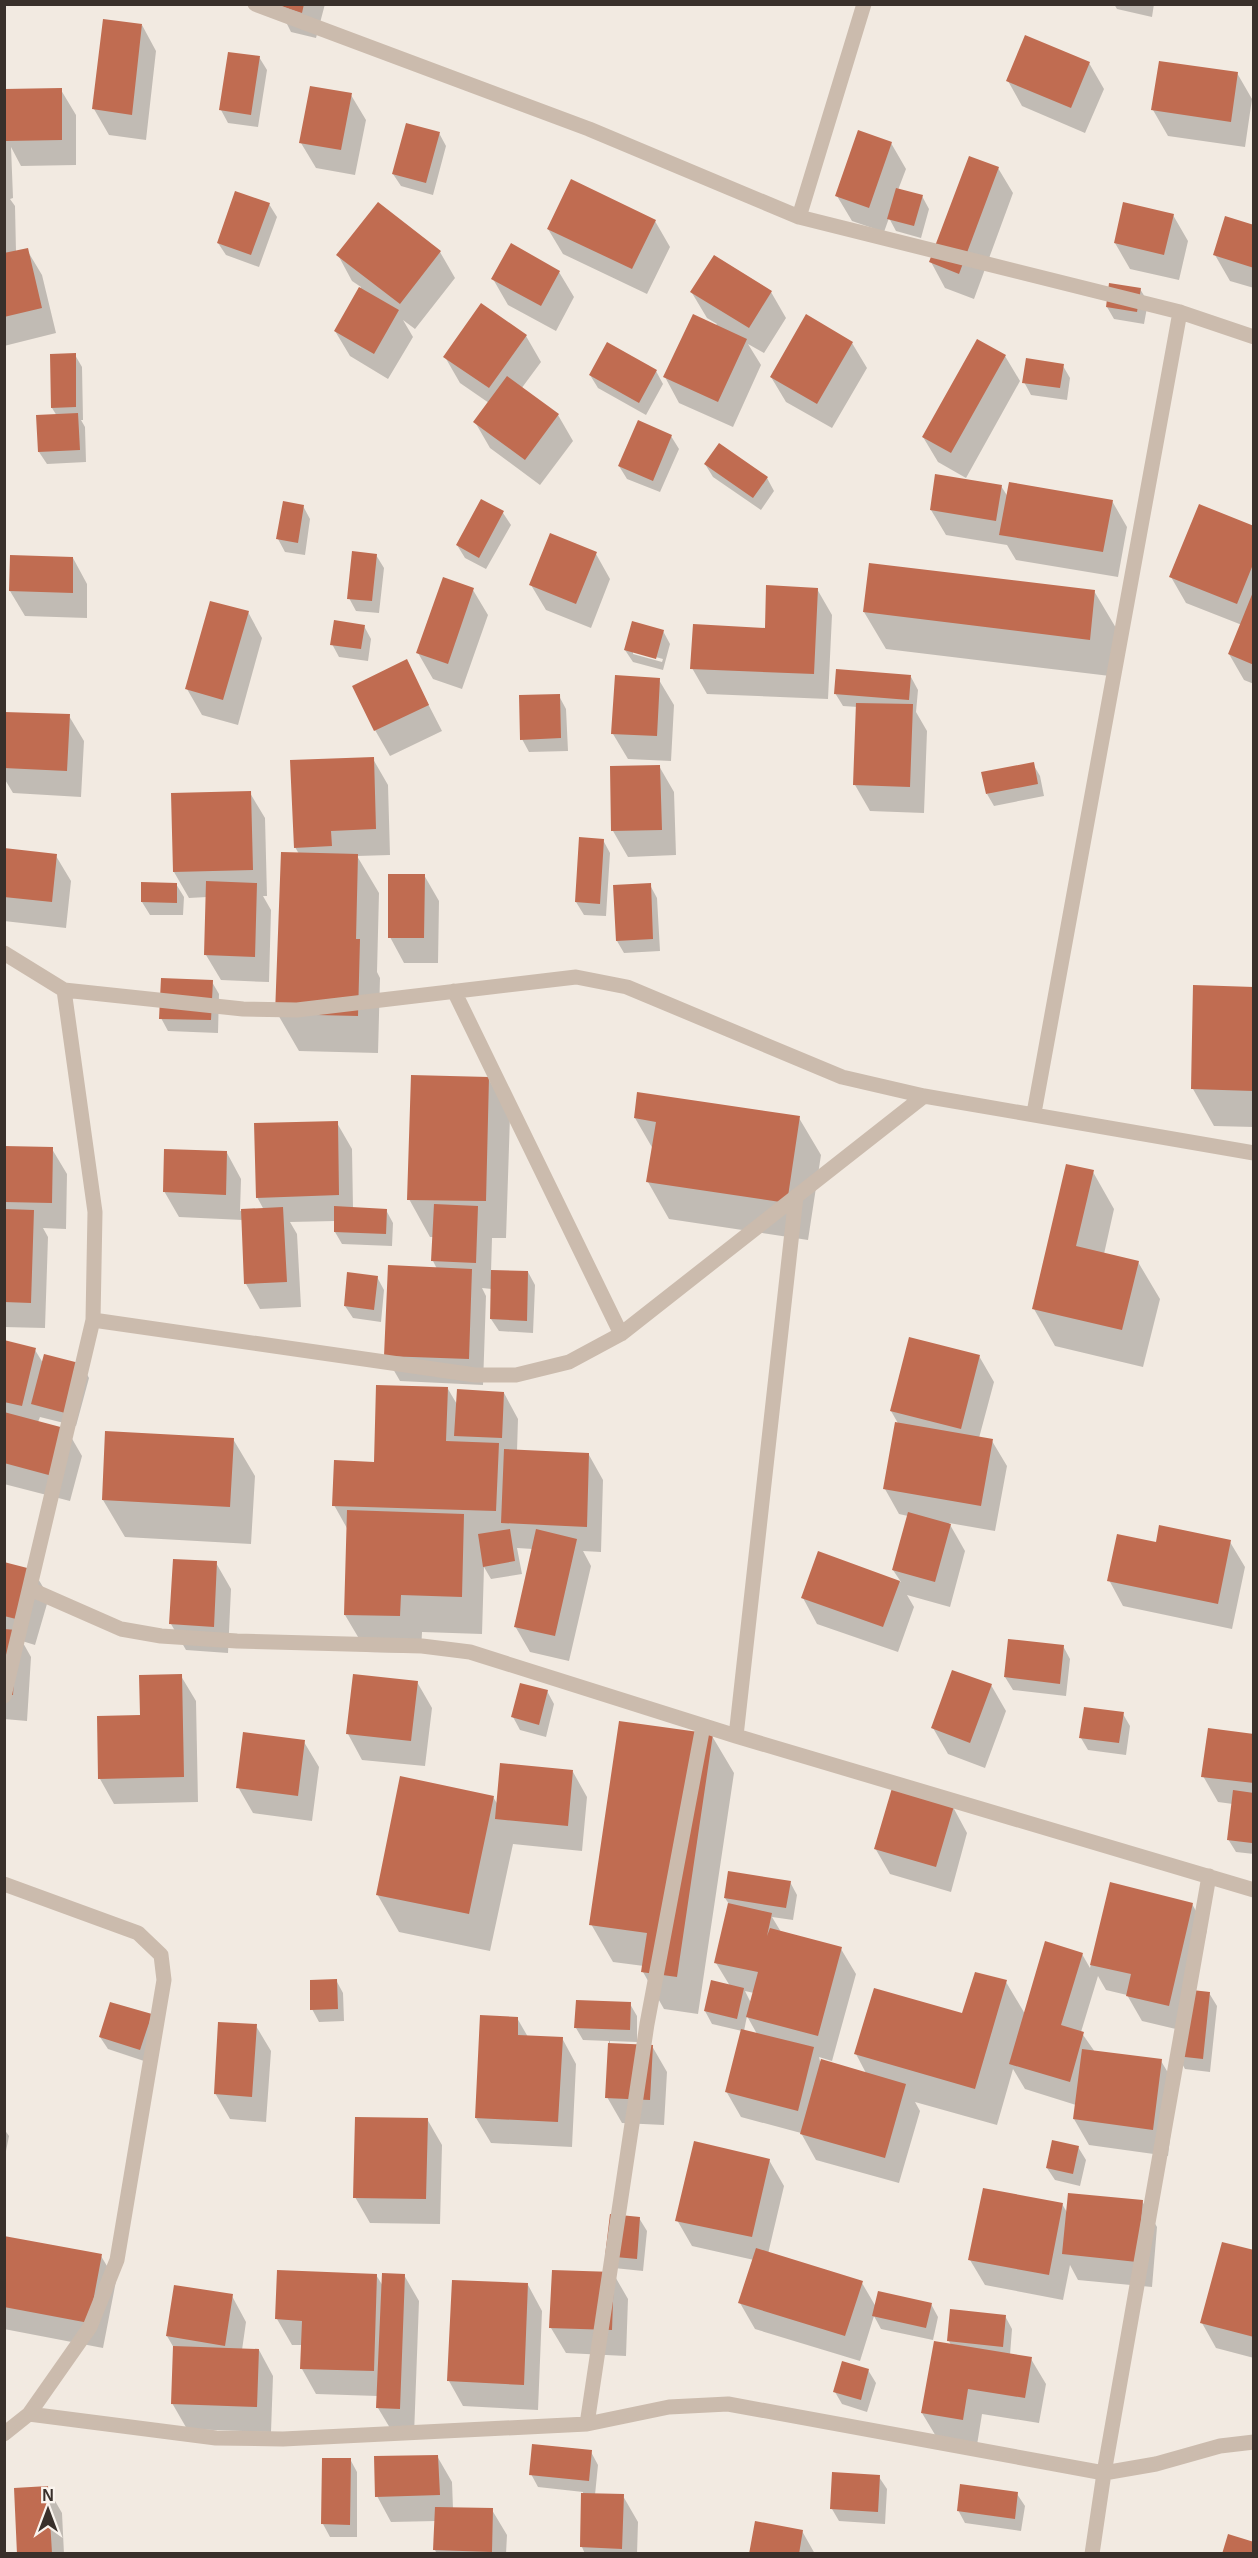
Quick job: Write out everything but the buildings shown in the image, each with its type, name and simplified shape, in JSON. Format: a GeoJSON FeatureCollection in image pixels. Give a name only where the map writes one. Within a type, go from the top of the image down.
{"type":"FeatureCollection","features":[{"type":"Feature","properties":{"kind":"street"},"geometry":{"type":"LineString","coordinates":[[255,4],[589,129],[799,217],[1180,312],[1254,337]]}},
{"type":"Feature","properties":{"kind":"street"},"geometry":{"type":"LineString","coordinates":[[284,14],[299,4]]}},
{"type":"Feature","properties":{"kind":"street"},"geometry":{"type":"LineString","coordinates":[[799,217],[864,4]]}},
{"type":"Feature","properties":{"kind":"street"},"geometry":{"type":"LineString","coordinates":[[1034,1113],[1180,312]]}},
{"type":"Feature","properties":{"kind":"street"},"geometry":{"type":"LineString","coordinates":[[4,953],[64,990],[243,1009],[297,1010],[576,977],[627,987],[842,1077],[924,1096],[1034,1113],[1254,1153]]}},
{"type":"Feature","properties":{"kind":"street"},"geometry":{"type":"LineString","coordinates":[[4,1696],[93,1320],[95,1212],[64,990]]}},
{"type":"Feature","properties":{"kind":"street"},"geometry":{"type":"LineString","coordinates":[[454,991],[621,1335]]}},
{"type":"Feature","properties":{"kind":"street"},"geometry":{"type":"LineString","coordinates":[[93,1320],[475,1375],[516,1375],[569,1362],[621,1335],[924,1096]]}},
{"type":"Feature","properties":{"kind":"street"},"geometry":{"type":"LineString","coordinates":[[736,1736],[796,1196]]}},
{"type":"Feature","properties":{"kind":"street"},"geometry":{"type":"LineString","coordinates":[[30,1589],[121,1629],[161,1636],[237,1641],[422,1646],[470,1652],[736,1736],[1254,1890]]}},
{"type":"Feature","properties":{"kind":"street"},"geometry":{"type":"LineString","coordinates":[[587,2424],[647,2024],[703,1725]]}},
{"type":"Feature","properties":{"kind":"street"},"geometry":{"type":"LineString","coordinates":[[1092,2553],[1209,1876]]}},
{"type":"Feature","properties":{"kind":"street"},"geometry":{"type":"LineString","coordinates":[[4,1884],[138,1934],[161,1955],[164,1980],[117,2260],[90,2327],[29,2414],[4,2434]]}},
{"type":"Feature","properties":{"kind":"street"},"geometry":{"type":"LineString","coordinates":[[29,2414],[216,2438],[272,2439],[587,2424],[669,2407],[728,2404],[1104,2473],[1156,2464],[1220,2446],[1254,2442]]}}]}
